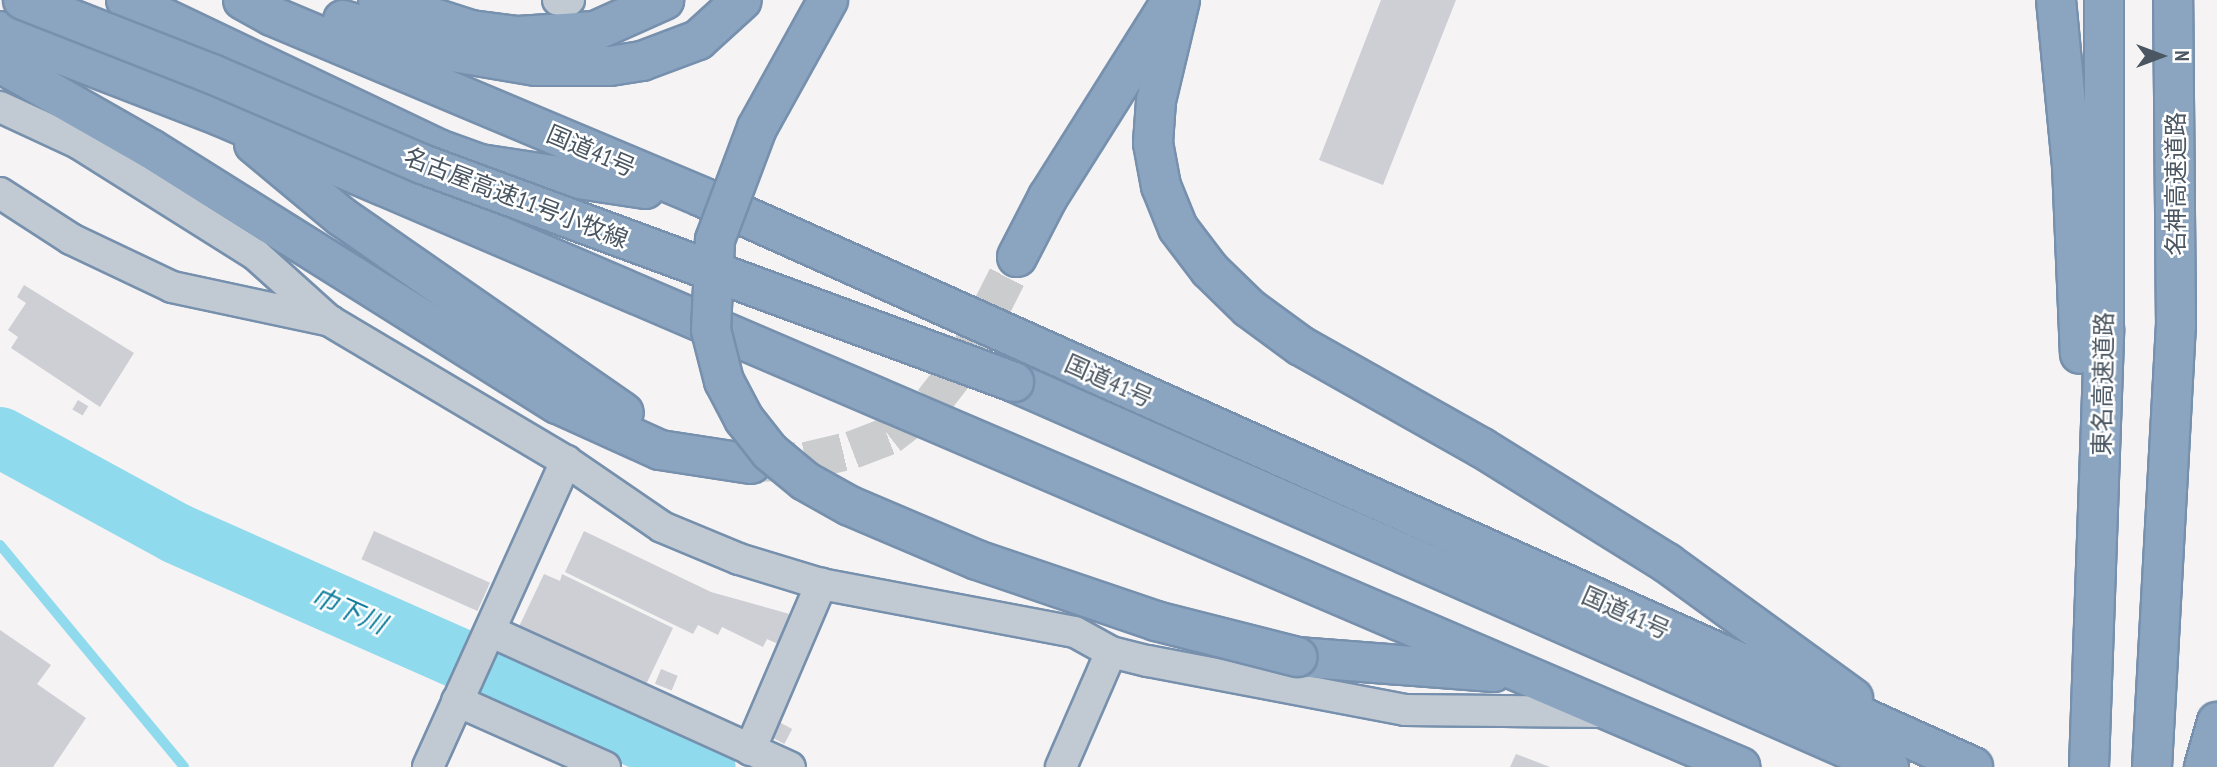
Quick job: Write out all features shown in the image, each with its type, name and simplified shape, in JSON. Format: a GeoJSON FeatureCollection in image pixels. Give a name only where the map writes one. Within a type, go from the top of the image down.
{"type":"FeatureCollection","features":[{"type":"Feature","properties":{"kind":"highway","name":"名古屋高速11号小牧線"},"geometry":{"type":"LineString","coordinates":[[23,0],[212,74],[422,164],[1014,382],[1903,756]]}},
{"type":"Feature","properties":{"kind":"highway"},"geometry":{"type":"LineString","coordinates":[[126,0],[438,149],[480,164],[702,197]]}},
{"type":"Feature","properties":{"kind":"highway"},"geometry":{"type":"LineString","coordinates":[[378,0],[471,30],[518,36],[595,31],[664,0]]}},
{"type":"Feature","properties":{"kind":"highway"},"geometry":{"type":"LineString","coordinates":[[258,8],[300,5],[388,36],[453,52],[578,68],[642,61],[698,40],[742,0]]}},
{"type":"Feature","properties":{"kind":"highway"},"geometry":{"type":"LineString","coordinates":[[828,0],[757,128],[715,240],[711,330],[724,381],[744,419],[770,452],[805,481],[850,506],[977,560],[1156,621],[1297,657],[1523,675]]}},
{"type":"Feature","properties":{"kind":"highway"},"geometry":{"type":"LineString","coordinates":[[1017,257],[1048,197],[1172,0]]}},
{"type":"Feature","properties":{"kind":"highway"},"geometry":{"type":"LineString","coordinates":[[1180,0],[1156,102],[1153,143],[1161,186],[1178,228],[1210,270],[1249,308],[1301,345],[1482,448],[1667,563],[1903,756]]}},
{"type":"Feature","properties":{"kind":"highway"},"geometry":{"type":"LineString","coordinates":[[2056,0],[2072,165],[2090,750]]}},
{"type":"Feature","properties":{"kind":"highway","name":"東名高速道路"},"geometry":{"type":"LineString","coordinates":[[2090,750],[2105,329],[2104,0]]}},
{"type":"Feature","properties":{"kind":"highway","name":"名神高速道路"},"geometry":{"type":"LineString","coordinates":[[2152,767],[2176,326],[2173,0]]}},
{"type":"Feature","properties":{"kind":"highway","name":"国道41号"},"geometry":{"type":"LineString","coordinates":[[258,8],[702,197],[1903,756],[1973,767]]}},
{"type":"Feature","properties":{"kind":"highway"},"geometry":{"type":"LineString","coordinates":[[0,31],[220,116],[1609,712],[1693,757],[1740,767]]}},
{"type":"Feature","properties":{"kind":"highway"},"geometry":{"type":"LineString","coordinates":[[0,62],[152,149],[487,361],[601,427],[660,450],[736,462],[653,429],[573,380],[342,217],[220,116]]}},
{"type":"Feature","properties":{"kind":"highway"},"geometry":{"type":"LineString","coordinates":[[2204,767],[2217,722]]}},
{"type":"Feature","properties":{"kind":"street"},"geometry":{"type":"LineString","coordinates":[[558,0],[569,0]]}},
{"type":"Feature","properties":{"kind":"street"},"geometry":{"type":"LineString","coordinates":[[0,107],[78,143],[256,256],[330,321],[566,461],[662,527],[738,559],[821,584],[1075,632],[1111,652],[1405,710],[1609,712]]}},
{"type":"Feature","properties":{"kind":"street"},"geometry":{"type":"LineString","coordinates":[[0,193],[71,239],[172,287],[330,321]]}},
{"type":"Feature","properties":{"kind":"street"},"geometry":{"type":"LineString","coordinates":[[428,767],[492,632],[566,461]]}},
{"type":"Feature","properties":{"kind":"street"},"geometry":{"type":"LineString","coordinates":[[750,750],[821,584]]}},
{"type":"Feature","properties":{"kind":"street"},"geometry":{"type":"LineString","coordinates":[[492,632],[790,767]]}},
{"type":"Feature","properties":{"kind":"street"},"geometry":{"type":"LineString","coordinates":[[1061,767],[1111,652]]}},
{"type":"Feature","properties":{"kind":"street"},"geometry":{"type":"LineString","coordinates":[[457,701],[605,767]]}},
{"type":"Feature","properties":{"kind":"building"},"geometry":{"type":"Polygon","coordinates":[[[1381,0],[1456,0],[1383,185],[1319,160],[1381,0]]]}},
{"type":"Feature","properties":{"kind":"building"},"geometry":{"type":"Polygon","coordinates":[[[24,285],[134,353],[100,407],[11,348],[18,337],[8,330],[26,303],[17,297],[24,285]]]}},
{"type":"Feature","properties":{"kind":"building"},"geometry":{"type":"Polygon","coordinates":[[[78,400],[88,406],[83,416],[72,409],[78,400]]]}},
{"type":"Feature","properties":{"kind":"building"},"geometry":{"type":"Polygon","coordinates":[[[374,531],[490,583],[477,611],[361,559],[374,531]]]}},
{"type":"Feature","properties":{"kind":"building"},"geometry":{"type":"Polygon","coordinates":[[[584,531],[711,592],[793,615],[778,644],[767,639],[763,647],[722,627],[718,635],[698,625],[693,634],[565,572],[584,531]]]}},
{"type":"Feature","properties":{"kind":"building"},"geometry":{"type":"Polygon","coordinates":[[[544,574],[560,581],[562,574],[673,628],[641,695],[515,635],[544,574]]]}},
{"type":"Feature","properties":{"kind":"building"},"geometry":{"type":"Polygon","coordinates":[[[0,630],[51,665],[37,684],[86,718],[53,767],[0,767],[0,630]]]}},
{"type":"Feature","properties":{"kind":"building"},"geometry":{"type":"Polygon","coordinates":[[[661,669],[678,676],[672,691],[655,684],[661,669]]]}},
{"type":"Feature","properties":{"kind":"building"},"geometry":{"type":"Polygon","coordinates":[[[779,722],[792,729],[784,744],[771,737],[779,722]]]}},
{"type":"Feature","properties":{"kind":"building"},"geometry":{"type":"Polygon","coordinates":[[[1516,754],[1550,767],[1510,767],[1516,754]]]}},
{"type":"Feature","properties":{"kind":"waterway","name":"巾下川"},"geometry":{"type":"LineString","coordinates":[[0,437],[176,533],[705,767]]}},
{"type":"Feature","properties":{"kind":"waterway"},"geometry":{"type":"LineString","coordinates":[[0,545],[184,767]]}},
{"type":"Feature","properties":{"kind":"tunnel"},"geometry":{"type":"LineString","coordinates":[[758,463],[806,461],[852,450],[889,436],[933,402],[964,362],[1017,257]]}}]}
